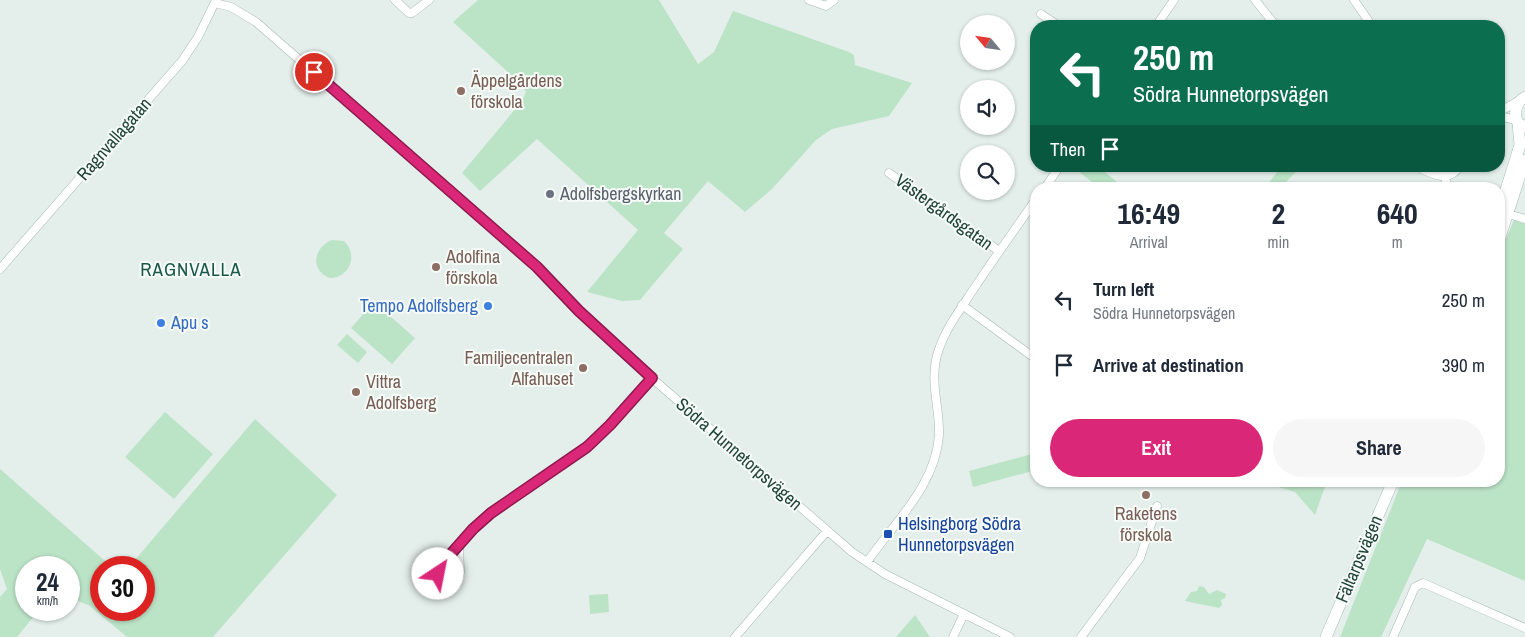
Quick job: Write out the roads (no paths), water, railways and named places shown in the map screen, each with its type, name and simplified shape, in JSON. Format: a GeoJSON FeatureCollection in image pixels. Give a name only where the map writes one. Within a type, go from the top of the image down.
{"type":"FeatureCollection","features":[{"type":"Feature","properties":{"kind":"main road"},"geometry":{"type":"LineString","coordinates":[[1505,192],[1520,145],[1520,123],[1516,109],[1523,98]]}},
{"type":"Feature","properties":{"kind":"main road"},"geometry":{"type":"LineString","coordinates":[[1505,210],[1525,160]]}},
{"type":"Feature","properties":{"kind":"main road","name":"Fältarpsvägen"},"geometry":{"type":"LineString","coordinates":[[1326,637],[1389,487]]}},
{"type":"Feature","properties":{"kind":"street"},"geometry":{"type":"LineString","coordinates":[[395,0],[409,13],[412,13],[429,0]]}},
{"type":"Feature","properties":{"kind":"street"},"geometry":{"type":"LineString","coordinates":[[809,0],[826,6],[834,0]]}},
{"type":"Feature","properties":{"kind":"street"},"geometry":{"type":"LineString","coordinates":[[1161,20],[1174,0]]}},
{"type":"Feature","properties":{"kind":"street"},"geometry":{"type":"LineString","coordinates":[[1255,0],[1271,20]]}},
{"type":"Feature","properties":{"kind":"street"},"geometry":{"type":"LineString","coordinates":[[1354,0],[1368,20]]}},
{"type":"Feature","properties":{"kind":"street","name":"Ragnvallagatan"},"geometry":{"type":"LineString","coordinates":[[0,269],[182,61],[198,37],[216,2]]}},
{"type":"Feature","properties":{"kind":"street","name":"Södra Hunnetorpsvägen"},"geometry":{"type":"LineString","coordinates":[[216,2],[232,7],[256,22],[537,267],[579,311],[652,378],[827,530],[867,562],[884,574],[1010,637]]}},
{"type":"Feature","properties":{"kind":"street"},"geometry":{"type":"LineString","coordinates":[[1041,14],[1050,20]]}},
{"type":"Feature","properties":{"kind":"street"},"geometry":{"type":"LineString","coordinates":[[1505,108],[1523,98]]}},
{"type":"Feature","properties":{"kind":"street"},"geometry":{"type":"LineString","coordinates":[[1505,118],[1520,123]]}},
{"type":"Feature","properties":{"kind":"street"},"geometry":{"type":"LineString","coordinates":[[1428,172],[1445,177],[1455,172]]}},
{"type":"Feature","properties":{"kind":"street","name":"Västergårdsgatan"},"geometry":{"type":"LineString","coordinates":[[889,173],[999,252]]}},
{"type":"Feature","properties":{"kind":"street"},"geometry":{"type":"LineString","coordinates":[[1445,177],[1446,182]]}},
{"type":"Feature","properties":{"kind":"street","name":"Västergårdsgatan"},"geometry":{"type":"LineString","coordinates":[[867,562],[918,492],[931,470],[937,450],[939,432],[933,381],[935,360],[948,328],[1030,208]]}},
{"type":"Feature","properties":{"kind":"street"},"geometry":{"type":"LineString","coordinates":[[1505,213],[1525,219]]}},
{"type":"Feature","properties":{"kind":"street"},"geometry":{"type":"LineString","coordinates":[[962,306],[1030,355]]}},
{"type":"Feature","properties":{"kind":"street"},"geometry":{"type":"LineString","coordinates":[[459,547],[459,578],[457,583],[450,587],[442,580],[438,571],[473,529],[491,513],[587,447],[610,425],[652,378]]}},
{"type":"Feature","properties":{"kind":"street"},"geometry":{"type":"LineString","coordinates":[[1081,637],[1140,558],[1157,506]]}},
{"type":"Feature","properties":{"kind":"street"},"geometry":{"type":"LineString","coordinates":[[734,637],[827,530]]}},
{"type":"Feature","properties":{"kind":"street"},"geometry":{"type":"LineString","coordinates":[[1393,637],[1415,587],[1423,583],[1525,628]]}},
{"type":"Feature","properties":{"kind":"street"},"geometry":{"type":"LineString","coordinates":[[953,637],[964,614]]}},
{"type":"Feature","properties":{"kind":"place","name":"Äppelgårdens förskola"},"geometry":{"type":"Point","coordinates":[461,91]}},
{"type":"Feature","properties":{"kind":"place","name":"Adolfsbergskyrkan"},"geometry":{"type":"Point","coordinates":[550,194]}},
{"type":"Feature","properties":{"kind":"place","name":"Adolfina förskola"},"geometry":{"type":"Point","coordinates":[436,267]}},
{"type":"Feature","properties":{"kind":"place","name":"Tempo Adolfsberg"},"geometry":{"type":"Point","coordinates":[488,306]}},
{"type":"Feature","properties":{"kind":"place","name":"Apu s"},"geometry":{"type":"Point","coordinates":[161,323]}},
{"type":"Feature","properties":{"kind":"place","name":"Familjecentralen Alfahuset"},"geometry":{"type":"Point","coordinates":[583,368]}},
{"type":"Feature","properties":{"kind":"place","name":"Vittra Adolfsberg"},"geometry":{"type":"Point","coordinates":[356,392]}},
{"type":"Feature","properties":{"kind":"place","name":"Raketens förskola"},"geometry":{"type":"Point","coordinates":[1146,495]}},
{"type":"Feature","properties":{"kind":"place","name":"Helsingborg Södra Hunnetorpsvägen"},"geometry":{"type":"Point","coordinates":[888,534]}},
{"type":"Feature","properties":{"kind":"district","name":"RAGNVALLA"},"geometry":{"type":"Point","coordinates":[191,269]}}]}
